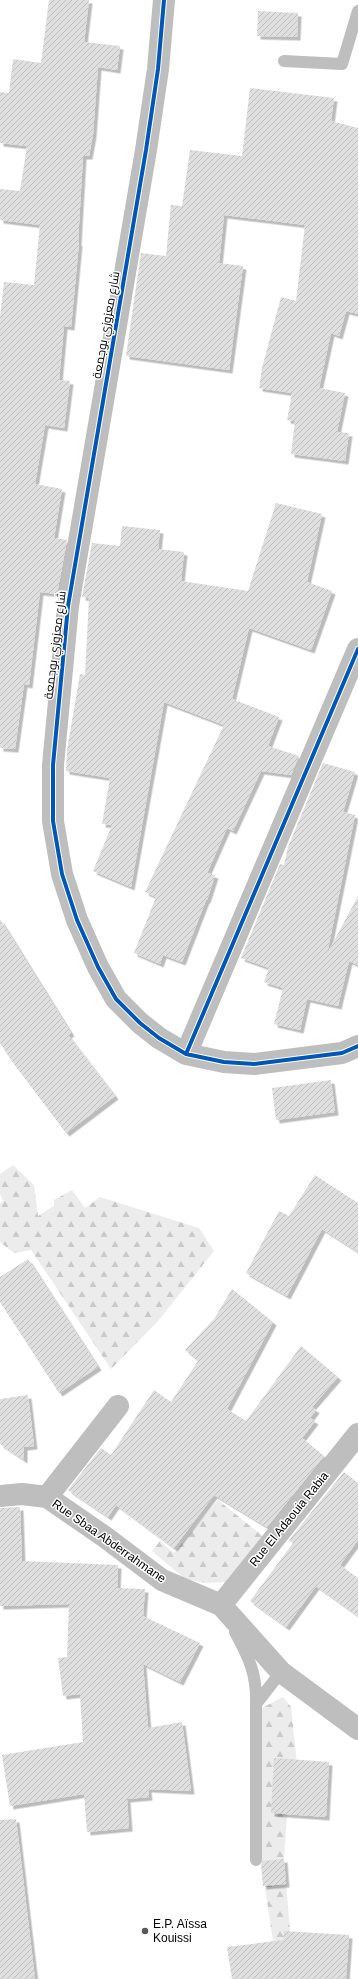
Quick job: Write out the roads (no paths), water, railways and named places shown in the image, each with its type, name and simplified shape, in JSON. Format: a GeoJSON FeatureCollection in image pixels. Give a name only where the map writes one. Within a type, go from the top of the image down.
{"type":"FeatureCollection","features":[{"type":"Feature","properties":{"kind":"street","name":"شارع معزوزي بوجمعة"},"geometry":{"type":"LineString","coordinates":[[164,0],[158,69],[146,150],[68,606],[53,765],[53,820],[62,874],[77,920],[98,967],[116,999],[140,1023],[159,1038],[186,1054],[224,1062],[254,1064],[342,1053],[358,1046]]}},
{"type":"Feature","properties":{"kind":"street"},"geometry":{"type":"LineString","coordinates":[[186,1054],[358,649]]}},
{"type":"Feature","properties":{"kind":"street"},"geometry":{"type":"LineString","coordinates":[[46,1497],[118,1406]]}},
{"type":"Feature","properties":{"kind":"street","name":"Rue El Adaouia Rabia"},"geometry":{"type":"LineString","coordinates":[[221,1605],[358,1434]]}},
{"type":"Feature","properties":{"kind":"street","name":"Rue Sbaa Abderrahmane"},"geometry":{"type":"LineString","coordinates":[[0,1496],[22,1494],[46,1497],[105,1537],[162,1580],[221,1605],[281,1672],[358,1729]]}},
{"type":"Feature","properties":{"kind":"lane"},"geometry":{"type":"LineString","coordinates":[[284,61],[342,64],[358,11]]}},
{"type":"Feature","properties":{"kind":"lane"},"geometry":{"type":"LineString","coordinates":[[221,1605],[248,1657],[256,1684],[256,1860]]}},
{"type":"Feature","properties":{"kind":"lane"},"geometry":{"type":"LineString","coordinates":[[256,1704],[281,1672]]}},
{"type":"Feature","properties":{"kind":"place","name":"E.P. Aïssa Kouissi"},"geometry":{"type":"Point","coordinates":[145,1931]}}]}
